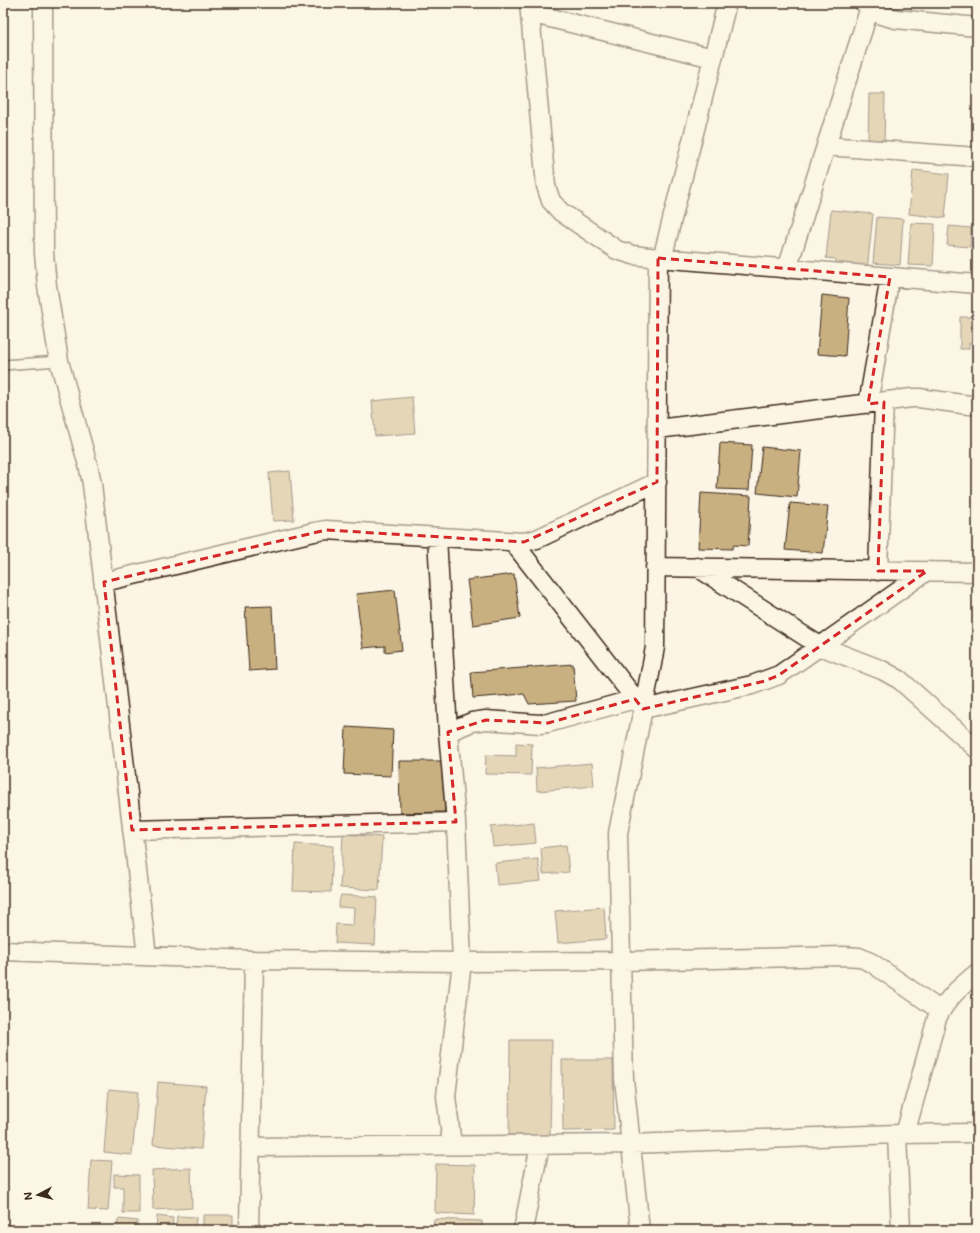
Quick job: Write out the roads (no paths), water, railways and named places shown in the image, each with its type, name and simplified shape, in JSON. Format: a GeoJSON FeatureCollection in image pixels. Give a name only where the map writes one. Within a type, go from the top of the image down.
{"type":"FeatureCollection","features":[{"type":"Feature","properties":{"kind":"street"},"geometry":{"type":"LineString","coordinates":[[43,3],[44,253],[47,286],[59,361],[92,484],[147,956]]}},
{"type":"Feature","properties":{"kind":"street"},"geometry":{"type":"LineString","coordinates":[[640,1230],[624,1079],[618,833],[639,704],[654,647],[660,259],[727,3]]}},
{"type":"Feature","properties":{"kind":"street"},"geometry":{"type":"LineString","coordinates":[[787,269],[826,146],[867,5],[881,15],[896,19],[977,26]]}},
{"type":"Feature","properties":{"kind":"street"},"geometry":{"type":"LineString","coordinates":[[713,58],[530,8],[546,186],[551,201],[561,212],[617,250],[629,254],[660,259],[977,284]]}},
{"type":"Feature","properties":{"kind":"street"},"geometry":{"type":"LineString","coordinates":[[826,146],[977,157]]}},
{"type":"Feature","properties":{"kind":"street"},"geometry":{"type":"LineString","coordinates":[[878,571],[876,403],[890,277]]}},
{"type":"Feature","properties":{"kind":"street"},"geometry":{"type":"LineString","coordinates":[[657,429],[919,398],[977,405]]}},
{"type":"Feature","properties":{"kind":"street"},"geometry":{"type":"LineString","coordinates":[[104,582],[314,532],[340,531],[524,542],[537,539],[657,482]]}},
{"type":"Feature","properties":{"kind":"street"},"geometry":{"type":"LineString","coordinates":[[437,537],[448,732],[456,822],[462,962],[446,1096],[452,1145]]}},
{"type":"Feature","properties":{"kind":"street"},"geometry":{"type":"LineString","coordinates":[[513,542],[639,704]]}},
{"type":"Feature","properties":{"kind":"street"},"geometry":{"type":"LineString","coordinates":[[655,567],[977,572]]}},
{"type":"Feature","properties":{"kind":"street"},"geometry":{"type":"LineString","coordinates":[[697,568],[820,646],[882,670],[900,680],[977,749]]}},
{"type":"Feature","properties":{"kind":"street"},"geometry":{"type":"LineString","coordinates":[[448,732],[472,722],[486,720],[540,724],[548,723],[639,704],[765,682],[779,675],[927,571]]}},
{"type":"Feature","properties":{"kind":"street"},"geometry":{"type":"LineString","coordinates":[[132,830],[456,822]]}},
{"type":"Feature","properties":{"kind":"street"},"geometry":{"type":"LineString","coordinates":[[3,951],[254,960],[462,962],[621,961],[844,956],[859,957],[872,962],[941,1010]]}},
{"type":"Feature","properties":{"kind":"street"},"geometry":{"type":"LineString","coordinates":[[249,1230],[254,960]]}},
{"type":"Feature","properties":{"kind":"street"},"geometry":{"type":"LineString","coordinates":[[901,1230],[901,1134],[937,1018],[946,1002],[956,991],[977,973]]}},
{"type":"Feature","properties":{"kind":"street"},"geometry":{"type":"LineString","coordinates":[[250,1147],[631,1144],[901,1134],[977,1133]]}},
{"type":"Feature","properties":{"kind":"street"},"geometry":{"type":"LineString","coordinates":[[523,1230],[540,1145]]}},
{"type":"Feature","properties":{"kind":"lane"},"geometry":{"type":"LineString","coordinates":[[3,365],[59,361]]}}]}
